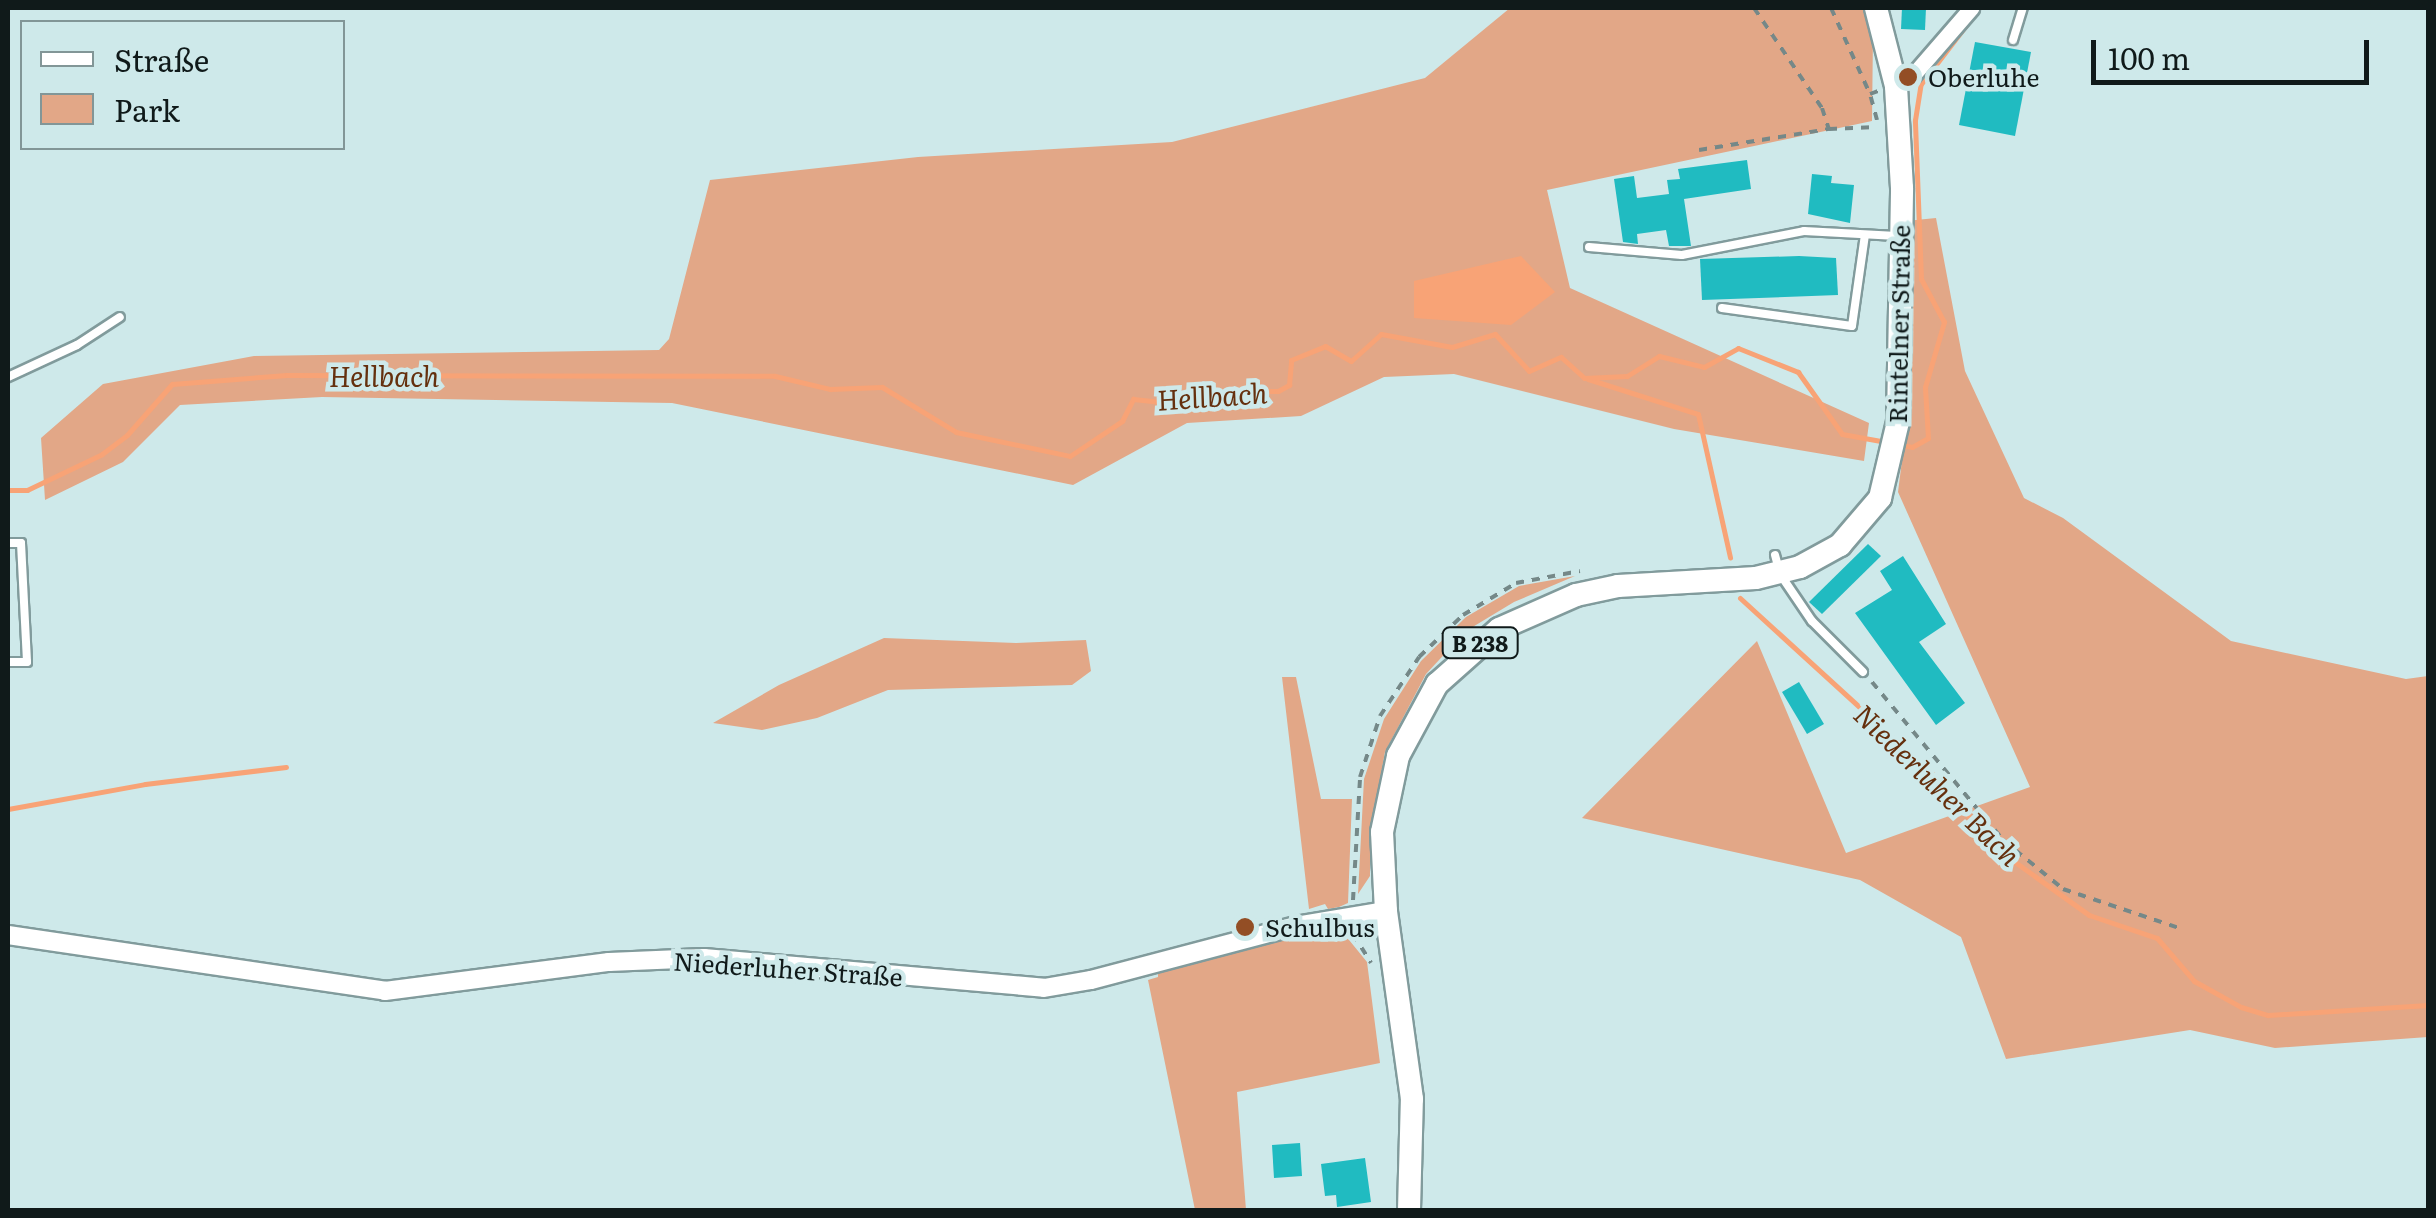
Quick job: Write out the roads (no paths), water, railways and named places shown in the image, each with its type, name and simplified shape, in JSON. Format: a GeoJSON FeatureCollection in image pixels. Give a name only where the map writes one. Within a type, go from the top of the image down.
{"type":"FeatureCollection","features":[{"type":"Feature","properties":{"kind":"main road","name":"Rintelner Straße"},"geometry":{"type":"LineString","coordinates":[[1409,1210],[1412,1098],[1386,912],[1382,832],[1398,756],[1416,718],[1456,663],[1499,630],[1576,596],[1618,586],[1756,578],[1778,564],[1820,558],[1855,532],[1880,498],[1894,448],[1902,236],[1896,86],[1876,8]]}},
{"type":"Feature","properties":{"kind":"street"},"geometry":{"type":"LineString","coordinates":[[1896,86],[1914,75],[1971,8]]}},
{"type":"Feature","properties":{"kind":"street","name":"Niederluher Straße"},"geometry":{"type":"LineString","coordinates":[[8,935],[385,991],[609,962],[704,958],[1044,988],[1091,980],[1296,926],[1386,912]]}},
{"type":"Feature","properties":{"kind":"lane"},"geometry":{"type":"LineString","coordinates":[[2013,40],[2023,8]]}},
{"type":"Feature","properties":{"kind":"lane"},"geometry":{"type":"LineString","coordinates":[[1590,247],[1682,255],[1804,231],[1902,236]]}},
{"type":"Feature","properties":{"kind":"lane"},"geometry":{"type":"LineString","coordinates":[[1722,308],[1852,326],[1865,235]]}},
{"type":"Feature","properties":{"kind":"lane"},"geometry":{"type":"LineString","coordinates":[[8,378],[77,345],[120,316]]}},
{"type":"Feature","properties":{"kind":"lane"},"geometry":{"type":"LineString","coordinates":[[8,543],[21,543],[27,662],[8,662]]}},
{"type":"Feature","properties":{"kind":"lane"},"geometry":{"type":"LineString","coordinates":[[1778,564],[1812,622],[1863,672]]}},
{"type":"Feature","properties":{"kind":"waterway","name":"Hellbach"},"geometry":{"type":"LineString","coordinates":[[1902,445],[1912,447],[1928,438],[1925,387],[1944,322],[1921,279],[1915,120],[1921,84],[1970,20]]}},
{"type":"Feature","properties":{"kind":"waterway","name":"Hellbach"},"geometry":{"type":"LineString","coordinates":[[8,490],[27,490],[102,454],[127,435],[172,384],[287,375],[775,376],[830,389],[882,387],[956,432],[1070,456],[1122,421],[1133,399],[1171,403],[1202,392],[1278,391],[1289,385],[1291,360],[1325,346],[1351,361],[1381,334],[1452,347],[1495,334],[1529,371],[1561,357],[1584,378],[1627,376],[1659,356],[1704,367],[1738,348],[1798,372],[1842,434],[1886,442]]}},
{"type":"Feature","properties":{"kind":"waterway","name":"Niederluher Bach"},"geometry":{"type":"LineString","coordinates":[[1588,379],[1698,414],[1730,557]]}},
{"type":"Feature","properties":{"kind":"waterway","name":"Niederluher Bach"},"geometry":{"type":"LineString","coordinates":[[1740,598],[1938,779],[1994,847],[2089,915],[2157,938],[2194,981],[2241,1007],[2268,1015],[2428,1005]]}},
{"type":"Feature","properties":{"kind":"waterway"},"geometry":{"type":"LineString","coordinates":[[8,809],[145,784],[286,767]]}},
{"type":"Feature","properties":{"kind":"place","name":"Oberluhe"},"geometry":{"type":"Point","coordinates":[1908,77]}},
{"type":"Feature","properties":{"kind":"place","name":"Schulbus"},"geometry":{"type":"Point","coordinates":[1245,927]}}]}
